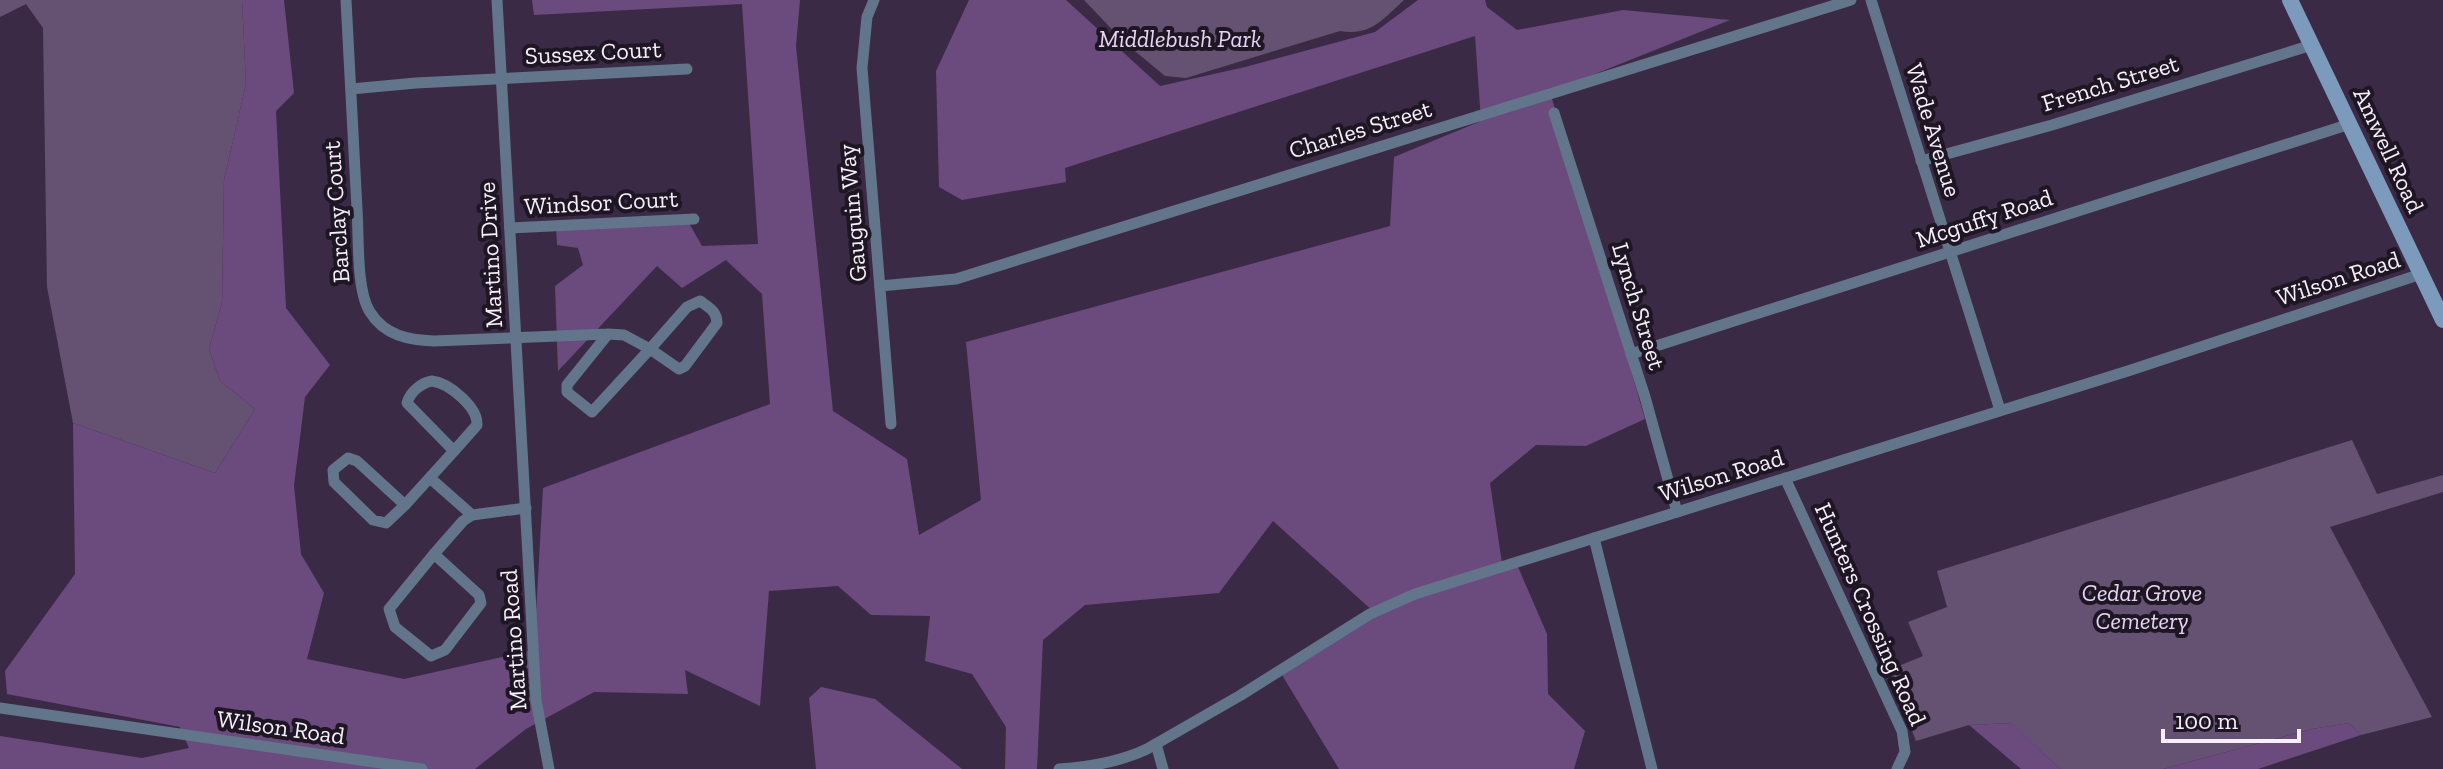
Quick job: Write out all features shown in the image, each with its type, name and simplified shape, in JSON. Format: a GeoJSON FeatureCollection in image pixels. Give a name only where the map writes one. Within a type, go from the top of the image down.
{"type":"FeatureCollection","features":[{"type":"Feature","properties":{"kind":"main road","name":"Amwell Road"},"geometry":{"type":"LineString","coordinates":[[2290,0],[2421,274],[2436,287],[2443,320]]}},
{"type":"Feature","properties":{"kind":"street","name":"Barclay Court"},"geometry":{"type":"LineString","coordinates":[[346,0],[361,265],[364,296],[370,313],[384,328],[407,340],[608,334]]}},
{"type":"Feature","properties":{"kind":"street","name":"Martino Drive"},"geometry":{"type":"LineString","coordinates":[[497,0],[526,508]]}},
{"type":"Feature","properties":{"kind":"street","name":"Gauguin Way"},"geometry":{"type":"LineString","coordinates":[[874,0],[867,17],[862,68],[891,424]]}},
{"type":"Feature","properties":{"kind":"street","name":"Charles Street"},"geometry":{"type":"LineString","coordinates":[[880,286],[956,279],[1851,0]]}},
{"type":"Feature","properties":{"kind":"street","name":"Wade Avenue"},"geometry":{"type":"LineString","coordinates":[[1871,0],[2000,410]]}},
{"type":"Feature","properties":{"kind":"street","name":"French Street"},"geometry":{"type":"LineString","coordinates":[[1921,161],[2052,125],[2312,45]]}},
{"type":"Feature","properties":{"kind":"street","name":"Sussex Court"},"geometry":{"type":"LineString","coordinates":[[351,89],[687,69]]}},
{"type":"Feature","properties":{"kind":"street","name":"Lynch Street"},"geometry":{"type":"LineString","coordinates":[[1554,113],[1631,354],[1677,512]]}},
{"type":"Feature","properties":{"kind":"street","name":"Mcguffy Road"},"geometry":{"type":"LineString","coordinates":[[1631,354],[2350,124]]}},
{"type":"Feature","properties":{"kind":"street","name":"Windsor Court"},"geometry":{"type":"LineString","coordinates":[[510,228],[694,219]]}},
{"type":"Feature","properties":{"kind":"street","name":"Wilson Road"},"geometry":{"type":"LineString","coordinates":[[1059,769],[1084,767],[1133,755],[1156,744],[1370,614],[1415,594],[2146,365],[2421,274]]}},
{"type":"Feature","properties":{"kind":"street"},"geometry":{"type":"LineString","coordinates":[[608,334],[567,385],[567,392],[588,411],[595,410],[650,349],[693,302],[700,301],[717,317],[710,335],[685,366],[679,369],[650,349],[624,335],[608,334]]}},
{"type":"Feature","properties":{"kind":"street"},"geometry":{"type":"LineString","coordinates":[[405,505],[357,461],[348,458],[333,470],[334,482],[373,520],[386,523],[405,505],[430,478],[454,451],[477,425],[474,411],[443,382],[427,382],[408,397],[407,403],[454,451]]}},
{"type":"Feature","properties":{"kind":"street"},"geometry":{"type":"LineString","coordinates":[[430,478],[472,515]]}},
{"type":"Feature","properties":{"kind":"street","name":"Hunters Crossing Road"},"geometry":{"type":"LineString","coordinates":[[1785,478],[1902,731],[1905,752],[1897,769]]}},
{"type":"Feature","properties":{"kind":"street"},"geometry":{"type":"LineString","coordinates":[[434,554],[479,595],[481,603],[445,650],[431,656],[395,627],[389,609],[434,554],[472,515],[526,508]]}},
{"type":"Feature","properties":{"kind":"street","name":"Martino Road"},"geometry":{"type":"LineString","coordinates":[[526,508],[536,700],[549,769]]}},
{"type":"Feature","properties":{"kind":"street"},"geometry":{"type":"LineString","coordinates":[[1594,538],[1652,769]]}},
{"type":"Feature","properties":{"kind":"street","name":"Wilson Road"},"geometry":{"type":"LineString","coordinates":[[0,708],[422,769]]}},
{"type":"Feature","properties":{"kind":"street"},"geometry":{"type":"LineString","coordinates":[[1156,744],[1163,769]]}},
{"type":"Feature","properties":{"kind":"green space"},"geometry":{"type":"Polygon","coordinates":[[[0,0],[242,0],[246,84],[224,180],[222,302],[209,349],[220,381],[255,409],[215,473],[73,423],[47,287],[43,28],[26,4],[0,17],[0,0]]]}},
{"type":"Feature","properties":{"kind":"green space","name":"Middlebush Park"},"geometry":{"type":"Polygon","coordinates":[[[1084,0],[1404,0],[1368,29],[1340,31],[1186,78],[1165,76],[1124,42],[1084,0]]]}},
{"type":"Feature","properties":{"kind":"green space","name":"Cedar Grove Cemetery"},"geometry":{"type":"Polygon","coordinates":[[[2352,440],[2377,494],[2443,475],[2443,492],[2330,527],[2432,717],[2361,735],[2349,723],[2312,729],[2163,769],[2060,769],[2011,723],[1969,725],[1916,741],[1889,670],[1923,656],[1908,622],[1947,607],[1937,571],[2352,440]]]}},
{"type":"Feature","properties":{"kind":"shaded area"},"geometry":{"type":"Polygon","coordinates":[[[242,0],[284,0],[294,93],[276,111],[286,308],[330,365],[305,397],[294,486],[301,554],[324,593],[307,659],[404,679],[534,650],[543,488],[770,404],[762,294],[726,260],[682,288],[657,266],[558,371],[555,286],[583,265],[578,248],[557,245],[556,224],[685,216],[702,246],[758,244],[742,4],[534,15],[532,0],[800,0],[796,46],[833,411],[907,459],[919,535],[981,500],[966,342],[1390,226],[1394,157],[1481,121],[1475,36],[1065,168],[1066,182],[962,200],[939,187],[936,71],[969,0],[1066,0],[1160,86],[1375,32],[1418,0],[1485,0],[1487,7],[1517,30],[1623,10],[1730,20],[1550,92],[1645,419],[1586,446],[1536,445],[1490,483],[1502,563],[1515,560],[1547,634],[1548,694],[1585,731],[1574,769],[1339,769],[1279,670],[1374,612],[1273,521],[1219,593],[1085,605],[1043,640],[1037,769],[1005,769],[1006,727],[972,674],[925,661],[930,616],[871,615],[838,586],[769,591],[760,706],[685,670],[688,694],[594,692],[526,729],[475,769],[0,769],[0,736],[142,758],[189,748],[180,727],[7,694],[5,671],[75,574],[73,423],[215,473],[255,409],[220,381],[209,349],[222,302],[224,180],[246,84],[242,0]]]}},
{"type":"Feature","properties":{"kind":"shaded area"},"geometry":{"type":"Polygon","coordinates":[[[821,687],[875,699],[962,769],[816,769],[809,698],[821,687]]]}},
{"type":"Feature","properties":{"kind":"shaded area"},"geometry":{"type":"Polygon","coordinates":[[[2012,723],[2060,769],[2021,769],[1969,725],[2012,723]]]}},
{"type":"Feature","properties":{"kind":"shaded area"},"geometry":{"type":"Polygon","coordinates":[[[2349,723],[2361,735],[2258,769],[2163,769],[2312,729],[2349,723]]]}}]}
